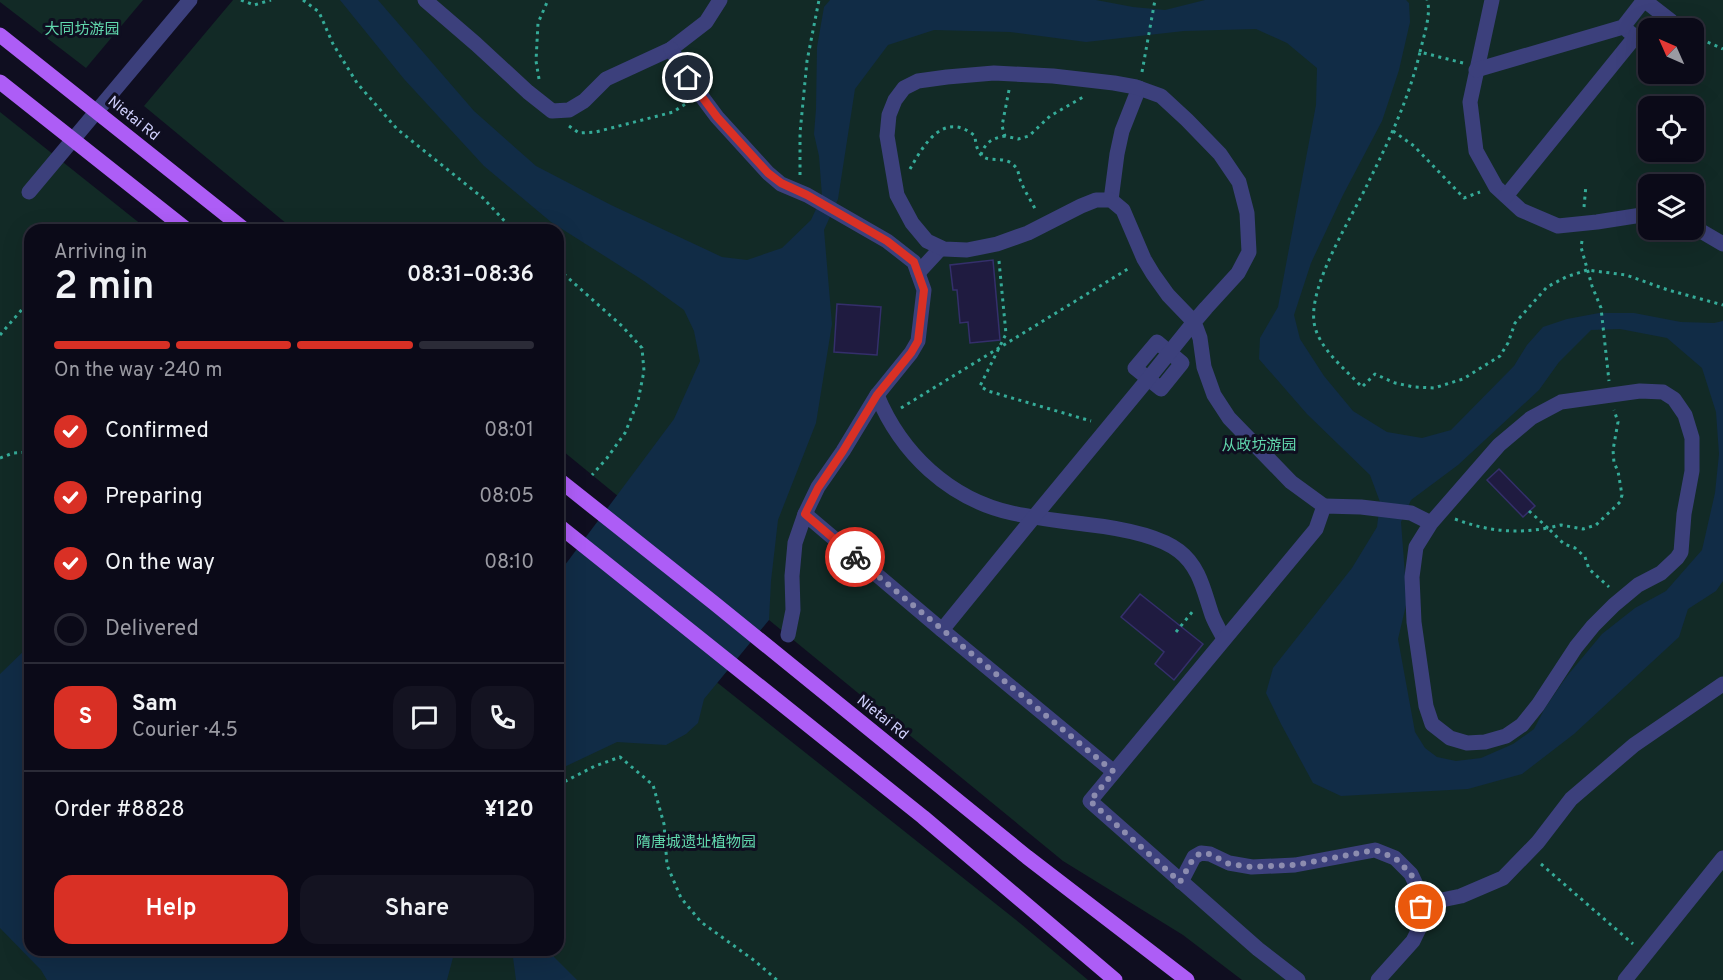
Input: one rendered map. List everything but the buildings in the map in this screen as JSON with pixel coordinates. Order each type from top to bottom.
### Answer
[{"type":"main road","name":"Nietai Rd","points":[[0,34],[238,224]]},
{"type":"main road","points":[[0,82],[179,224]]},
{"type":"main road","name":"Nietai Rd","points":[[564,484],[1007,841],[1187,980]]},
{"type":"main road","points":[[564,530],[923,817],[1115,980]]},
{"type":"street","points":[[29,192],[190,0]]},
{"type":"street","points":[[424,0],[551,108],[569,110],[584,101],[606,79],[671,49],[706,22],[720,0]]},
{"type":"street","points":[[1492,0],[1470,102],[1476,151],[1501,191],[1521,210],[1558,226],[1638,216]]},
{"type":"street","points":[[1501,191],[1629,32],[1644,0],[1663,5]]},
{"type":"street","points":[[1476,68],[1629,32]]},
{"type":"street","points":[[1629,32],[1638,39]]},
{"type":"street","points":[[671,49],[717,117],[768,173],[781,183],[887,241],[914,262],[924,290],[918,341],[877,395],[818,488],[805,514],[795,543],[792,576],[794,610],[788,635]]},
{"type":"street","points":[[942,630],[1169,352],[1194,322],[1238,273],[1249,252],[1247,213],[1239,182],[1220,154],[1161,96],[1139,88],[1053,76],[994,73],[918,81],[904,88],[894,100],[889,115],[887,136],[897,195],[912,223],[927,241],[941,248],[967,250],[997,244],[1028,233],[1096,200],[1111,200],[1123,210],[1153,274],[1168,295],[1194,322],[1200,338],[1204,367],[1214,395],[1229,418],[1291,482],[1324,506],[1361,507],[1435,518]]},
{"type":"street","points":[[1111,200],[1122,131],[1139,88]]},
{"type":"street","points":[[1704,233],[1723,244]]},
{"type":"street","points":[[918,273],[941,248]]},
{"type":"street","points":[[1640,391],[1663,392],[1674,399],[1685,415],[1692,438],[1692,471],[1684,514],[1681,552],[1661,573],[1638,585],[1593,626],[1576,646],[1538,705],[1521,724],[1506,736],[1485,742],[1467,743],[1450,738],[1432,724],[1426,706],[1414,622],[1412,578],[1416,547],[1435,518],[1499,445],[1531,418],[1561,402],[1640,391]]},
{"type":"street","points":[[877,395],[906,447],[933,474],[966,497],[1010,513],[1129,532],[1179,551],[1193,565],[1212,617],[1224,639]]},
{"type":"street","points":[[1298,980],[1180,882],[1090,801],[1316,528],[1324,506]]},
{"type":"street","points":[[805,514],[1114,772]]},
{"type":"street","points":[[1378,980],[1413,941],[1432,903],[1461,896],[1503,878],[1538,842],[1571,799],[1580,791],[1634,745],[1723,684]]},
{"type":"street","points":[[1180,882],[1194,857],[1201,853],[1210,854],[1229,864],[1252,867],[1295,865],[1375,850],[1395,858],[1411,874],[1419,891],[1423,922]]},
{"type":"street","points":[[1625,980],[1723,858]]},
{"type":"path","points":[[241,0],[254,5],[271,0]]},
{"type":"path","points":[[303,0],[319,12],[333,44],[357,83],[397,129],[483,198],[507,224]]},
{"type":"path","points":[[549,0],[538,23],[536,61],[551,108],[565,124],[579,133],[596,132],[673,112],[700,95]]},
{"type":"path","points":[[804,194],[800,133],[807,61],[819,0]]},
{"type":"path","points":[[1427,0],[1429,4],[1415,72],[1393,131],[1333,251],[1316,297],[1314,323],[1324,347],[1362,387],[1376,374],[1414,387],[1434,388],[1463,379],[1500,356],[1515,324],[1547,287],[1587,270],[1626,275],[1668,290],[1723,305]]},
{"type":"path","points":[[1139,88],[1155,1]]},
{"type":"path","points":[[1704,40],[1723,49]]},
{"type":"path","points":[[1420,52],[1476,68]]},
{"type":"path","points":[[1005,136],[1002,126],[1012,74]]},
{"type":"path","points":[[981,155],[984,147],[996,138],[1005,136],[1018,139],[1029,136],[1050,117],[1085,96],[1100,81]]},
{"type":"path","points":[[897,195],[922,148],[941,128],[954,126],[967,129],[975,136],[976,148],[981,155],[1004,160],[1018,170],[1021,183],[1043,225]]},
{"type":"path","points":[[1393,131],[1414,146],[1464,198],[1501,191]]},
{"type":"path","points":[[1435,518],[1496,531],[1529,531],[1561,525],[1583,529],[1596,525],[1620,502],[1622,495],[1613,450],[1618,422],[1610,396],[1601,308],[1581,247],[1587,185]]},
{"type":"path","points":[[997,244],[1006,334],[980,386],[988,391],[1109,426]]},
{"type":"path","points":[[887,416],[1144,259]]},
{"type":"path","points":[[564,274],[622,326],[642,348],[644,371],[638,401],[625,433],[592,475]]},
{"type":"path","points":[[0,335],[24,307]]},
{"type":"path","points":[[0,458],[13,453],[24,452]]},
{"type":"path","points":[[1529,510],[1564,544],[1575,548],[1585,557],[1588,569],[1625,596]]},
{"type":"path","points":[[1176,632],[1206,596]]},
{"type":"path","points":[[564,782],[595,766],[620,757],[644,778],[652,786],[664,824],[667,865],[681,898],[701,922],[777,980]]},
{"type":"path","points":[[1528,853],[1646,954]]},
{"type":"green space","name":"大同坊游园","points":[[0,0],[143,0],[86,68]]},
{"type":"green space","name":"从政坊游园","points":[[233,0],[1723,0],[1723,980],[1242,980],[1183,935],[1063,861],[564,452],[564,224],[287,224],[144,106]]},
{"type":"green space","name":"隋唐城遗址植物园","points":[[0,112],[141,224],[24,224],[24,956],[564,956],[564,561],[1021,924],[1088,980],[0,980]]},
{"type":"water","points":[[340,0],[378,0],[474,111],[536,166],[611,205],[722,257],[747,260],[782,248],[811,220],[822,196],[819,156],[814,134],[817,47],[824,7],[830,0],[1096,0],[1165,10],[1205,0],[1406,0],[1409,3],[1410,22],[1399,70],[1382,121],[1311,263],[1294,315],[1300,339],[1324,376],[1353,411],[1387,432],[1422,438],[1451,430],[1514,366],[1527,345],[1543,327],[1567,319],[1599,313],[1634,313],[1681,322],[1723,321],[1723,581],[1716,591],[1688,609],[1679,637],[1574,734],[1522,774],[1468,789],[1341,796],[1313,783],[1266,693],[1273,668],[1352,568],[1377,527],[1380,502],[1370,475],[1307,414],[1259,359],[1260,338],[1278,307],[1316,105],[1317,68],[1287,43],[1256,29],[1184,31],[1086,42],[1010,32],[934,30],[888,45],[855,89],[838,199],[824,230],[832,324],[816,423],[778,520],[769,620],[704,699],[698,723],[686,734],[666,745],[617,742],[564,767],[564,566],[674,419],[700,361],[694,331],[684,310],[644,281],[564,230],[564,224],[551,222],[484,166],[404,79]],"holes":[[[1620,329],[1667,338],[1702,368],[1716,412],[1719,454],[1715,493],[1702,550],[1666,591],[1635,608],[1602,634],[1567,676],[1534,729],[1513,744],[1481,758],[1456,761],[1437,757],[1425,748],[1415,732],[1398,639],[1407,601],[1401,522],[1411,500],[1458,465],[1539,390],[1559,362],[1591,330]]]},
{"type":"water","points":[[24,651],[24,953],[0,928],[0,674]]},
{"type":"water","points":[[27,956],[453,956],[447,980],[47,980]]},
{"type":"water","points":[[513,956],[554,956],[577,980],[516,980]]},
{"type":"way so far","points":[[855,557],[1114,772],[1090,801],[1180,882],[1194,857],[1201,853],[1210,854],[1229,864],[1252,867],[1295,865],[1375,850],[1395,858],[1411,874],[1419,891],[1421,907]]},
{"type":"route","points":[[688,78],[717,117],[768,173],[781,183],[807,195],[887,241],[914,262],[924,290],[918,341],[877,395],[818,488],[805,514],[855,557]]}]
